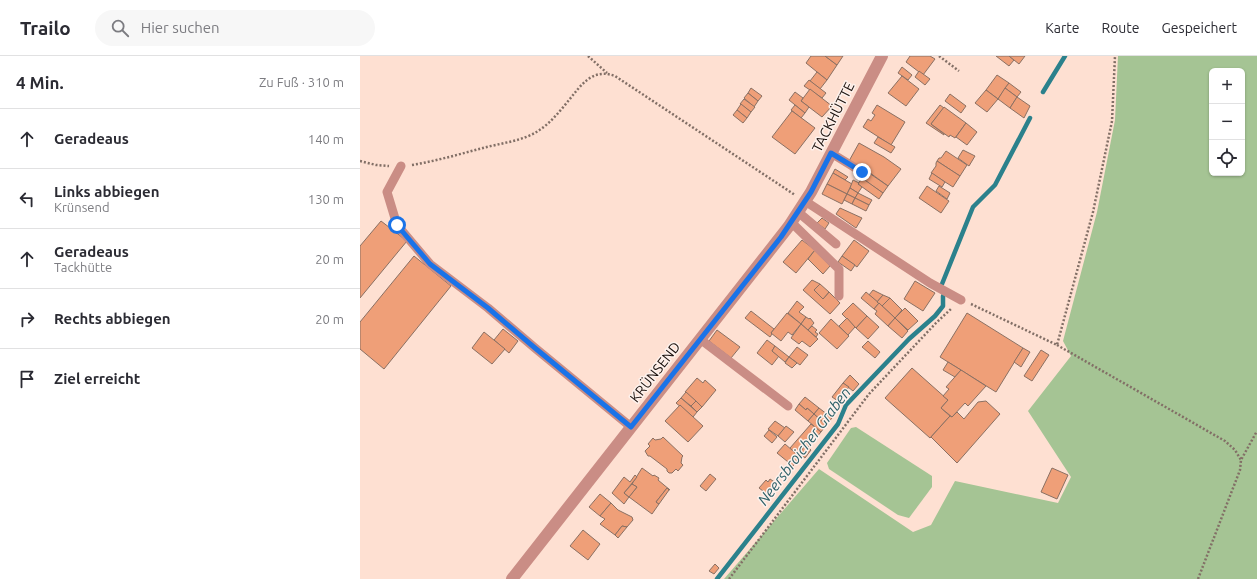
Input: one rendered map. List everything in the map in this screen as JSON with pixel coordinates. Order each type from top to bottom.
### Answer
[{"type":"street","name":"TACKHÜTTE","points":[[808,197],[882,56]]},
{"type":"street","name":"KRÜNSEND","points":[[512,579],[791,222],[808,197]]},
{"type":"lane","points":[[831,153],[862,172]]},
{"type":"lane","points":[[401,166],[387,192],[397,225],[430,264],[488,308],[631,427]]},
{"type":"lane","points":[[808,197],[930,282],[961,300]]},
{"type":"lane","points":[[798,212],[836,244]]},
{"type":"lane","points":[[791,222],[839,269],[839,296]]},
{"type":"lane","points":[[700,339],[788,406]]},
{"type":"path","points":[[588,56],[607,74]]},
{"type":"path","points":[[939,56],[959,71]]},
{"type":"path","points":[[1057,345],[1093,212],[1112,121],[1115,56]]},
{"type":"path","points":[[360,160],[380,166],[401,166],[424,163],[533,134],[554,117],[585,81],[595,75],[607,74],[615,76],[785,189],[808,197]]},
{"type":"path","points":[[729,579],[868,394],[936,323],[961,300],[1057,345],[1225,441],[1236,450],[1241,460]]},
{"type":"path","points":[[1198,579],[1238,474],[1241,460],[1257,431]]},
{"type":"green space","points":[[1118,56],[1257,56],[1257,579],[724,579],[819,469],[913,532],[931,525],[955,481],[1058,503],[1071,477],[1028,411],[1071,356],[1063,341],[1097,212],[1115,120]]},
{"type":"green space","points":[[856,427],[932,476],[932,487],[909,518],[898,515],[829,469],[827,463],[851,428]]},
{"type":"building","points":[[811,56],[825,56],[837,65],[827,80],[806,63]]},
{"type":"building","points":[[825,56],[843,56],[837,65]]},
{"type":"building","points":[[910,56],[930,56],[935,59],[923,75],[906,62]]},
{"type":"building","points":[[996,56],[1009,56],[1014,60],[1009,66]]},
{"type":"building","points":[[1009,56],[1025,56],[1019,64]]},
{"type":"building","points":[[902,67],[912,75],[908,80],[898,73]]},
{"type":"building","points":[[919,71],[930,79],[925,85],[915,77]]},
{"type":"building","points":[[817,72],[827,80],[820,89],[810,81]]},
{"type":"building","points":[[997,75],[1009,83],[998,99],[986,90]]},
{"type":"building","points":[[902,76],[919,89],[906,106],[888,93]]},
{"type":"building","points":[[809,80],[826,93],[822,98],[804,86]]},
{"type":"building","points":[[1009,83],[1021,92],[1017,97],[1005,88]]},
{"type":"building","points":[[751,88],[762,96],[758,101],[748,93]]},
{"type":"building","points":[[1005,88],[1017,97],[1010,108],[998,99]]},
{"type":"building","points":[[810,89],[832,106],[822,117],[801,101]]},
{"type":"building","points":[[986,90],[998,99],[987,112],[975,103]]},
{"type":"building","points":[[795,92],[803,98],[801,101],[809,107],[805,113],[789,100]]},
{"type":"building","points":[[748,93],[758,101],[754,107],[744,98]]},
{"type":"building","points":[[950,94],[966,106],[961,113],[945,101]]},
{"type":"building","points":[[1017,97],[1030,106],[1024,118],[1010,108]]},
{"type":"building","points":[[744,99],[755,107],[751,112],[740,104]]},
{"type":"building","points":[[741,104],[751,112],[747,118],[737,110]]},
{"type":"building","points":[[795,105],[805,113],[801,118],[791,110]]},
{"type":"building","points":[[877,105],[905,122],[891,145],[863,127],[868,119],[871,121],[875,115],[872,113]]},
{"type":"building","points":[[940,105],[944,108],[931,124],[944,135],[926,123]]},
{"type":"building","points":[[944,107],[966,123],[955,138],[950,135],[949,137],[931,124]]},
{"type":"building","points":[[737,110],[747,118],[743,123],[733,115]]},
{"type":"building","points":[[792,111],[815,128],[795,154],[772,137]]},
{"type":"building","points":[[966,123],[977,132],[967,145],[956,137]]},
{"type":"building","points":[[878,137],[895,147],[891,153],[874,143]]},
{"type":"building","points":[[859,143],[884,157],[901,169],[888,186],[866,170],[849,161]]},
{"type":"building","points":[[963,150],[975,156],[969,166],[958,158]]},
{"type":"building","points":[[946,151],[967,165],[960,176],[937,161]]},
{"type":"building","points":[[937,161],[960,176],[953,187],[931,173],[936,166]]},
{"type":"building","points":[[835,169],[848,177],[845,180],[833,173]]},
{"type":"building","points":[[833,173],[852,184],[847,194],[827,184]]},
{"type":"building","points":[[869,173],[888,186],[883,193],[864,180]]},
{"type":"building","points":[[932,173],[945,182],[942,187],[929,179]]},
{"type":"building","points":[[862,178],[883,193],[879,199],[858,184]]},
{"type":"building","points":[[853,180],[859,183],[858,184],[862,187],[858,193],[850,188]]},
{"type":"building","points":[[827,184],[847,194],[842,204],[822,194]]},
{"type":"building","points":[[927,186],[949,201],[941,213],[919,198]]},
{"type":"building","points":[[939,186],[950,193],[947,199],[936,191]]},
{"type":"building","points":[[850,188],[858,193],[855,198],[847,194]]},
{"type":"building","points":[[858,193],[872,200],[869,205],[855,198]]},
{"type":"building","points":[[847,194],[855,198],[852,204],[844,200]]},
{"type":"building","points":[[855,198],[869,205],[866,211],[852,204]]},
{"type":"building","points":[[840,208],[862,218],[856,228],[836,214]]},
{"type":"building","points":[[822,218],[829,223],[825,229],[817,223]]},
{"type":"building","points":[[381,221],[407,241],[360,298],[360,246]]},
{"type":"building","points":[[802,240],[815,250],[796,273],[783,262]]},
{"type":"building","points":[[854,240],[869,251],[857,267],[842,256]]},
{"type":"building","points":[[815,250],[830,266],[823,274],[808,259]]},
{"type":"building","points":[[414,256],[451,286],[384,369],[360,349],[360,322]]},
{"type":"building","points":[[842,256],[855,265],[851,271],[838,262]]},
{"type":"building","points":[[812,280],[820,284],[814,290],[823,299],[829,292],[840,303],[830,314],[803,290]]},
{"type":"building","points":[[915,281],[935,293],[923,311],[904,299]]},
{"type":"building","points":[[820,284],[829,292],[823,299],[814,290]]},
{"type":"building","points":[[873,290],[883,295],[877,302],[869,295]]},
{"type":"building","points":[[866,292],[879,303],[874,309],[861,298]]},
{"type":"building","points":[[883,295],[890,298],[882,306],[877,302]]},
{"type":"building","points":[[890,298],[902,310],[895,318],[882,306]]},
{"type":"building","points":[[797,301],[804,307],[799,312],[806,317],[801,324],[788,313]]},
{"type":"building","points":[[853,303],[867,316],[856,328],[842,314]]},
{"type":"building","points":[[879,303],[895,318],[888,326],[875,314],[877,311],[874,309]]},
{"type":"building","points":[[905,308],[918,321],[908,330],[895,318]]},
{"type":"building","points":[[751,311],[774,329],[770,337],[745,318]]},
{"type":"building","points":[[787,313],[801,324],[792,335],[788,332],[781,341],[771,333]]},
{"type":"building","points":[[967,313],[1023,348],[996,392],[940,357]]},
{"type":"building","points":[[867,316],[879,327],[868,339],[856,328]]},
{"type":"building","points":[[806,317],[809,319],[810,318],[814,323],[808,330],[801,324]]},
{"type":"building","points":[[847,318],[855,327],[848,335],[839,326]]},
{"type":"building","points":[[895,318],[908,331],[902,338],[888,326]]},
{"type":"building","points":[[831,319],[849,336],[837,349],[819,333]]},
{"type":"building","points":[[801,324],[818,339],[810,347],[802,341],[799,344],[791,338]]},
{"type":"building","points":[[812,326],[817,330],[815,332],[818,334],[816,337],[808,330]]},
{"type":"building","points":[[503,329],[518,341],[509,353],[494,340]]},
{"type":"building","points":[[717,330],[740,347],[731,358],[709,341]]},
{"type":"building","points":[[484,332],[505,349],[492,364],[472,348]]},
{"type":"building","points":[[767,340],[775,346],[772,351],[779,356],[772,365],[757,353]]},
{"type":"building","points":[[868,341],[880,352],[875,358],[862,347]]},
{"type":"building","points":[[775,346],[789,357],[785,362],[772,351]]},
{"type":"building","points":[[797,347],[808,355],[800,365],[789,357]]},
{"type":"building","points":[[1023,348],[1030,352],[1021,367],[1014,362]]},
{"type":"building","points":[[1041,350],[1049,355],[1032,381],[1024,376]]},
{"type":"building","points":[[789,357],[797,363],[792,368],[785,363]]},
{"type":"building","points":[[948,362],[961,370],[955,377],[943,370]]},
{"type":"building","points":[[912,368],[948,400],[941,408],[950,416],[930,438],[885,398]]},
{"type":"building","points":[[961,370],[986,386],[968,406],[965,403],[952,417],[941,408],[948,400],[943,396],[949,389],[946,387]]},
{"type":"building","points":[[850,375],[859,384],[853,391],[843,383]]},
{"type":"building","points":[[697,378],[703,383],[705,380],[716,390],[702,407],[685,392]]},
{"type":"building","points":[[843,383],[849,387],[838,401],[832,397]]},
{"type":"building","points":[[686,392],[696,401],[691,406],[681,398]]},
{"type":"building","points":[[805,397],[819,408],[814,414],[799,404]]},
{"type":"building","points":[[681,398],[697,412],[693,417],[676,403]]},
{"type":"building","points":[[696,401],[702,407],[697,412],[691,406]]},
{"type":"building","points":[[986,401],[1000,414],[957,463],[931,437],[950,416],[952,417],[957,412],[964,419],[978,402]]},
{"type":"building","points":[[799,404],[814,414],[808,421],[795,410]]},
{"type":"building","points":[[680,405],[703,426],[688,442],[665,421]]},
{"type":"building","points":[[819,408],[832,418],[826,425],[814,414]]},
{"type":"building","points":[[814,414],[826,425],[821,432],[808,421]]},
{"type":"building","points":[[775,421],[785,428],[778,436],[768,429]]},
{"type":"building","points":[[811,424],[821,432],[808,447],[805,445],[799,454],[801,456],[800,457],[790,448]]},
{"type":"building","points":[[786,426],[794,432],[785,442],[778,436]]},
{"type":"building","points":[[769,430],[777,437],[772,443],[764,436]]},
{"type":"building","points":[[663,437],[683,456],[681,463],[683,465],[678,471],[676,469],[672,473],[669,473],[667,469],[648,456],[645,451],[650,446],[648,444],[653,438],[655,440]]},
{"type":"building","points":[[785,444],[800,457],[793,466],[777,453]]},
{"type":"building","points":[[805,445],[811,450],[805,458],[799,454]]},
{"type":"building","points":[[642,468],[653,476],[654,475],[659,478],[658,480],[670,490],[667,488],[656,502],[659,504],[652,514],[629,497],[637,487],[632,484]]},
{"type":"building","points":[[1052,468],[1068,475],[1057,499],[1041,492]]},
{"type":"building","points":[[710,474],[716,479],[706,491],[700,486]]},
{"type":"building","points":[[635,475],[637,477],[624,493],[629,497],[624,504],[612,493],[624,477],[630,482]]},
{"type":"building","points":[[770,479],[776,483],[767,494],[759,488],[766,480],[768,482]]},
{"type":"building","points":[[632,484],[637,487],[629,497],[624,493]]},
{"type":"building","points":[[667,488],[669,490],[659,504],[656,502]]},
{"type":"building","points":[[600,494],[611,503],[600,516],[589,507]]},
{"type":"building","points":[[611,503],[618,510],[632,517],[633,520],[627,527],[622,526],[615,535],[600,524],[605,519],[600,516]]},
{"type":"building","points":[[622,526],[627,527],[618,538],[615,535]]},
{"type":"building","points":[[583,530],[600,544],[588,560],[570,546]]},
{"type":"building","points":[[715,564],[719,568],[714,574],[709,571]]},
{"type":"waterway","name":"Neersbroicher Graben","points":[[1043,92],[1065,56]]},
{"type":"waterway","name":"Neersbroicher Graben","points":[[942,284],[973,207],[995,185],[1030,118]]},
{"type":"waterway","name":"Neersbroicher Graben","points":[[717,579],[838,424],[846,405],[909,339],[935,316],[943,306],[943,296]]},
{"type":"route","points":[[397,225],[430,264],[488,308],[631,427],[781,237],[811,192],[831,153],[862,172]]}]
